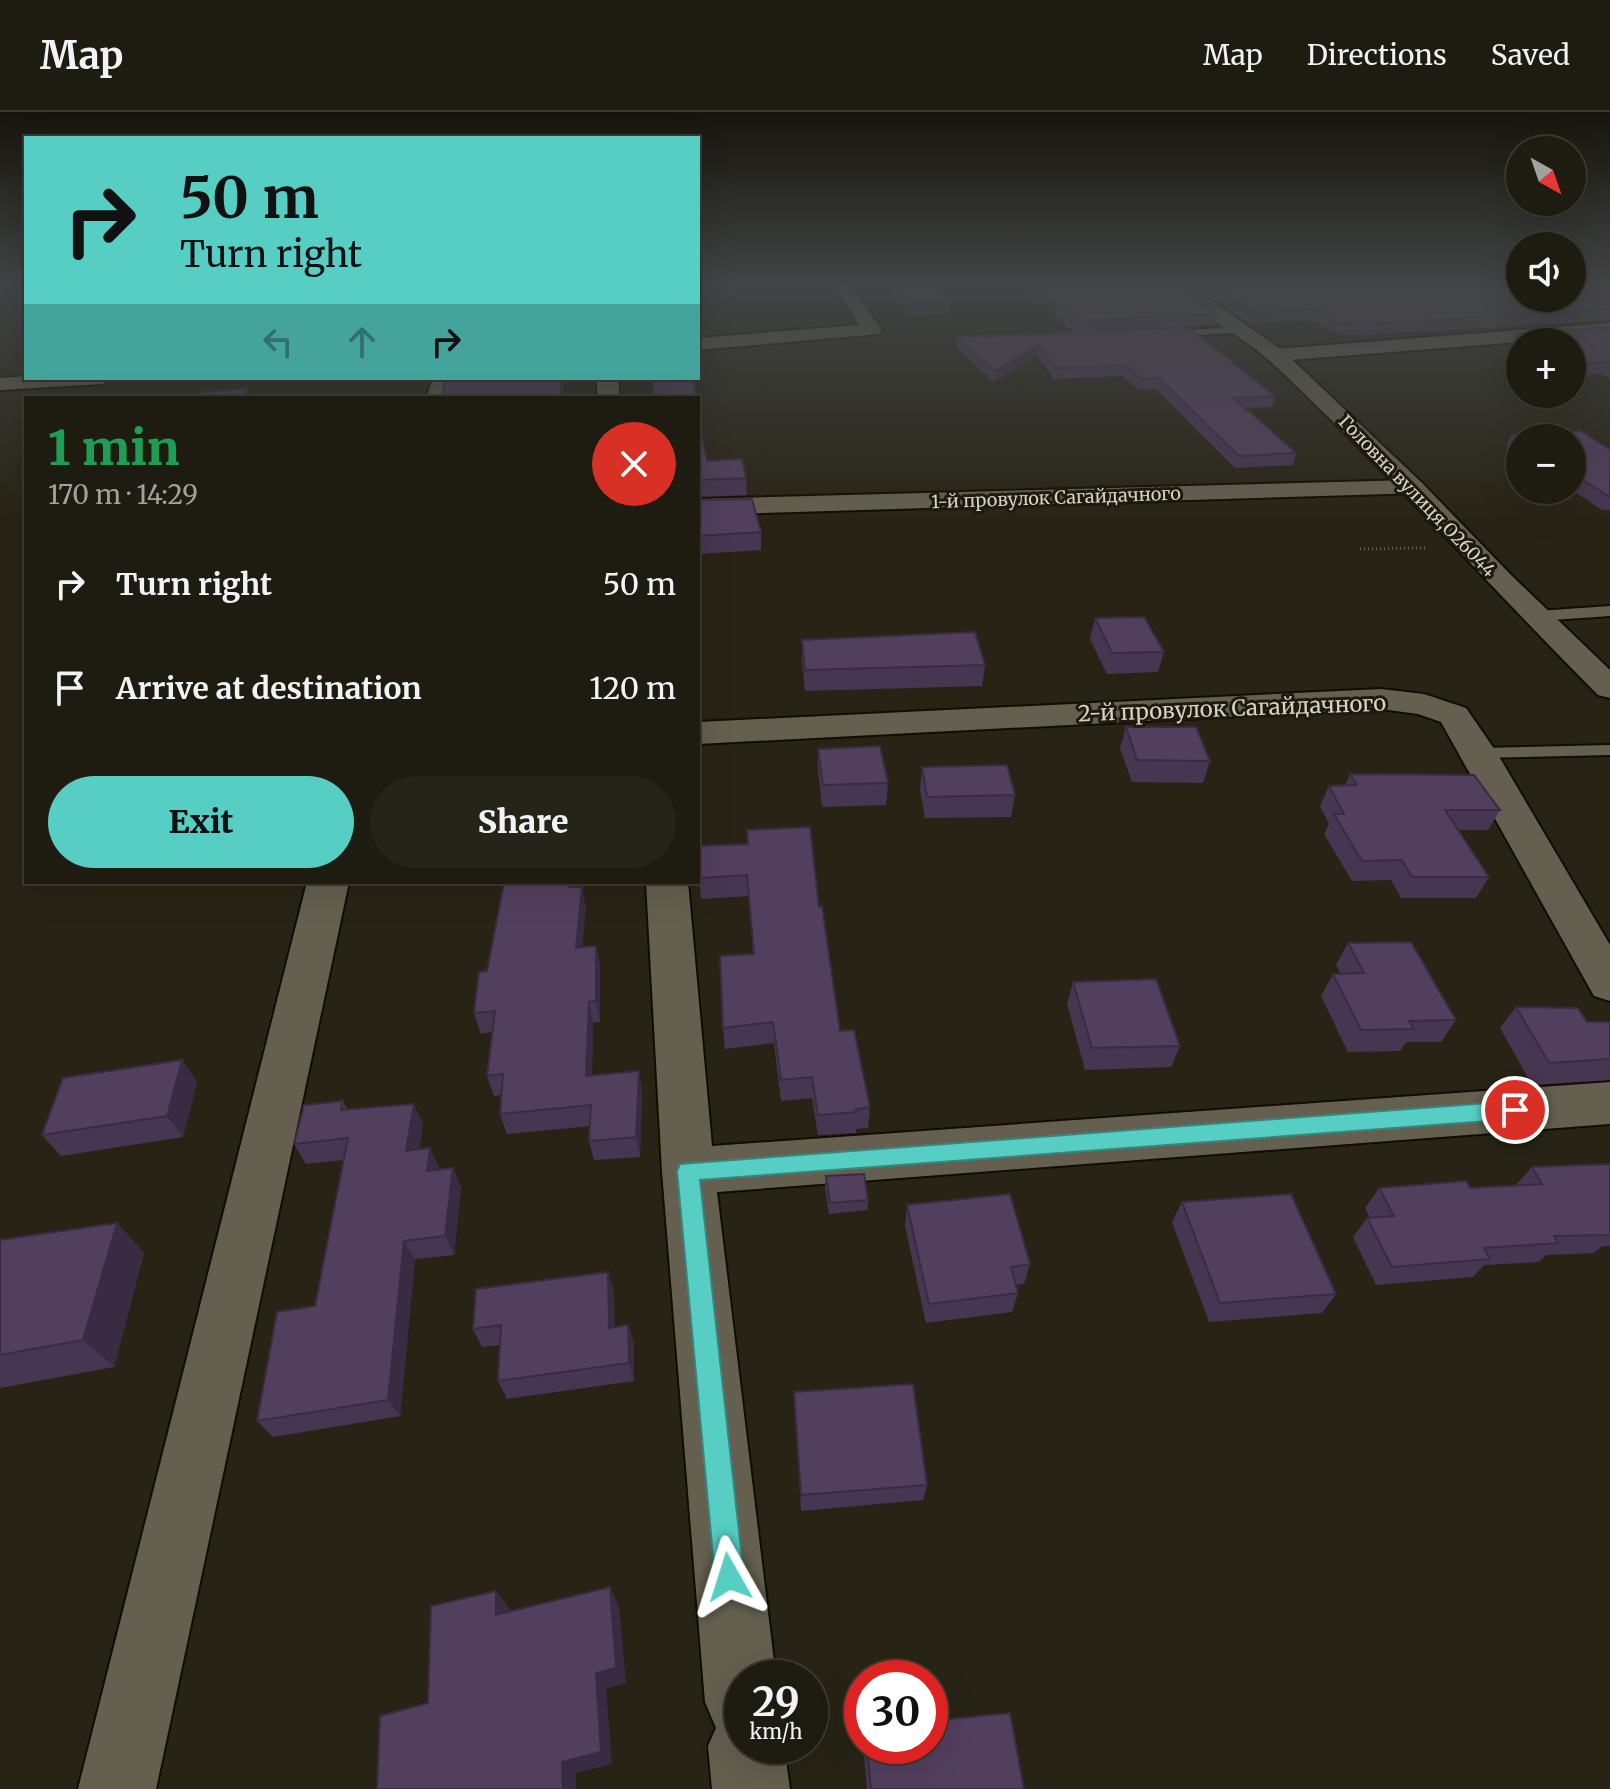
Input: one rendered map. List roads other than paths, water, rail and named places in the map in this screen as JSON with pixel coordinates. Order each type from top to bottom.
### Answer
[{"type":"street","name":"Головна вулиця,О26044","points":[[1285,363],[1413,488],[1610,688]]},
{"type":"street","points":[[0,384],[68,380]]},
{"type":"street","name":"1-й провулок Сагайдачного","points":[[700,507],[1413,488]]},
{"type":"street","name":"2-й провулок Сагайдачного","points":[[700,733],[1381,699],[1424,704],[1454,715],[1479,753],[1610,984]]},
{"type":"street","points":[[117,1789],[328,884]]},
{"type":"street","points":[[667,884],[688,1171],[738,1660]]},
{"type":"street","points":[[688,1171],[1610,1103]]},
{"type":"street","points":[[748,1764],[751,1789]]},
{"type":"lane","points":[[1538,616],[1610,611]]},
{"type":"lane","points":[[1479,753],[1610,750]]}]
